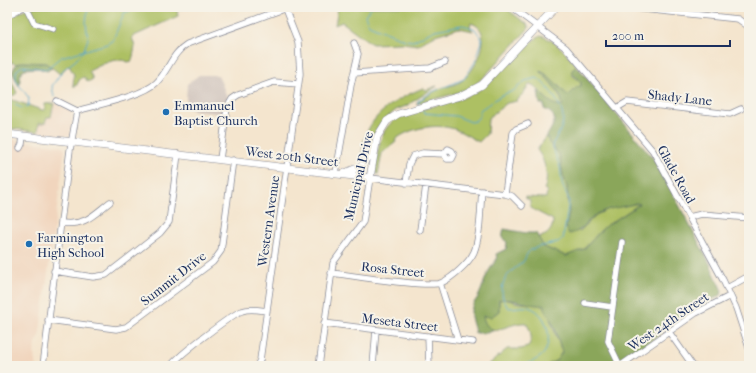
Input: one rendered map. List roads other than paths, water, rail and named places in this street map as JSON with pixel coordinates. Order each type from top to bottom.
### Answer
[{"type":"main road","points":[[7,15],[22,7]]},
{"type":"main road","name":"Municipal Drive","points":[[370,178],[377,137],[387,121],[398,114],[460,96],[482,85],[556,7]]},
{"type":"main road","name":"West 20th Street","points":[[7,134],[232,160],[370,178]]},
{"type":"main road","points":[[338,173],[356,170],[362,166],[377,137]]},
{"type":"street","points":[[26,7],[34,23],[53,28]]},
{"type":"street","name":"Glade Road","points":[[511,7],[566,48],[658,159],[727,288],[749,348]]},
{"type":"street","points":[[623,7],[738,19],[749,27]]},
{"type":"street","points":[[57,101],[77,111],[146,90],[160,79],[178,52],[187,44],[287,8]]},
{"type":"street","name":"Western Avenue","points":[[256,366],[260,360],[300,68],[299,49],[287,8]]},
{"type":"street","points":[[338,173],[358,54],[354,43]]},
{"type":"street","points":[[354,73],[430,68],[445,62]]},
{"type":"street","points":[[220,159],[227,108],[232,99],[274,82],[298,84]]},
{"type":"street","name":"Shady Lane","points":[[617,108],[627,102],[730,114],[741,109]]},
{"type":"street","points":[[43,366],[54,271],[77,111]]},
{"type":"street","points":[[522,206],[507,194],[513,133],[516,129],[528,124]]},
{"type":"street","points":[[20,148],[24,136]]},
{"type":"street","points":[[406,183],[409,164],[414,156],[423,153],[444,154]]},
{"type":"street","points":[[54,271],[93,277],[106,275],[160,233],[169,222],[178,154]]},
{"type":"street","name":"Summit Drive","points":[[48,320],[116,329],[126,328],[213,262],[221,251],[232,160]]},
{"type":"street","name":"West 20th Street","points":[[370,178],[507,194]]},
{"type":"street","name":"Municipal Drive","points":[[319,366],[331,273],[338,255],[363,222],[370,178]]},
{"type":"street","points":[[420,230],[426,185]]},
{"type":"street","name":"Rosa Street","points":[[331,273],[421,284],[440,283],[466,263],[473,254],[476,242],[482,191]]},
{"type":"street","points":[[61,223],[76,224],[84,222],[110,202]]},
{"type":"street","points":[[689,218],[702,214],[749,218]]},
{"type":"street","points":[[620,366],[608,341],[622,242]]},
{"type":"street","points":[[727,288],[749,276]]},
{"type":"street","points":[[440,283],[458,340]]},
{"type":"street","name":"West 24th Street","points":[[620,366],[696,313],[730,296]]},
{"type":"street","points":[[585,303],[612,307]]},
{"type":"street","points":[[171,366],[180,356],[236,314],[249,310],[267,311]]},
{"type":"street","name":"Meseta Street","points":[[324,323],[473,342]]},
{"type":"street","points":[[373,366],[376,330]]},
{"type":"street","points":[[669,332],[693,366]]},
{"type":"street","points":[[428,336],[429,366]]},
{"type":"waterway","points":[[54,97],[52,86],[63,70],[76,60],[84,50],[88,39],[86,22],[88,7]]},
{"type":"waterway","points":[[7,101],[22,108],[28,106],[29,98],[16,81],[16,71],[22,66],[46,69],[61,57],[107,44],[113,40],[124,13],[139,7]]},
{"type":"waterway","points":[[372,7],[365,15],[369,25],[405,40],[413,41],[435,30],[462,25],[474,28],[481,37],[482,42],[475,62],[464,79],[432,92],[418,101],[419,104]]},
{"type":"waterway","points":[[423,110],[424,113],[456,116],[471,122],[475,121],[479,117],[480,110],[502,95],[513,91],[525,81],[537,78],[550,90],[560,108],[563,123],[561,130],[552,145],[560,167],[562,184],[569,200],[563,239],[556,243],[529,251],[523,262],[507,276],[502,290],[502,295],[509,308],[527,307],[534,309],[539,313],[548,333],[547,347],[544,353],[537,359],[523,366]]},
{"type":"place","name":"Emmanuel Baptist Church","points":[[166,112]]},
{"type":"place","name":"Farmington High School","points":[[29,244]]}]
